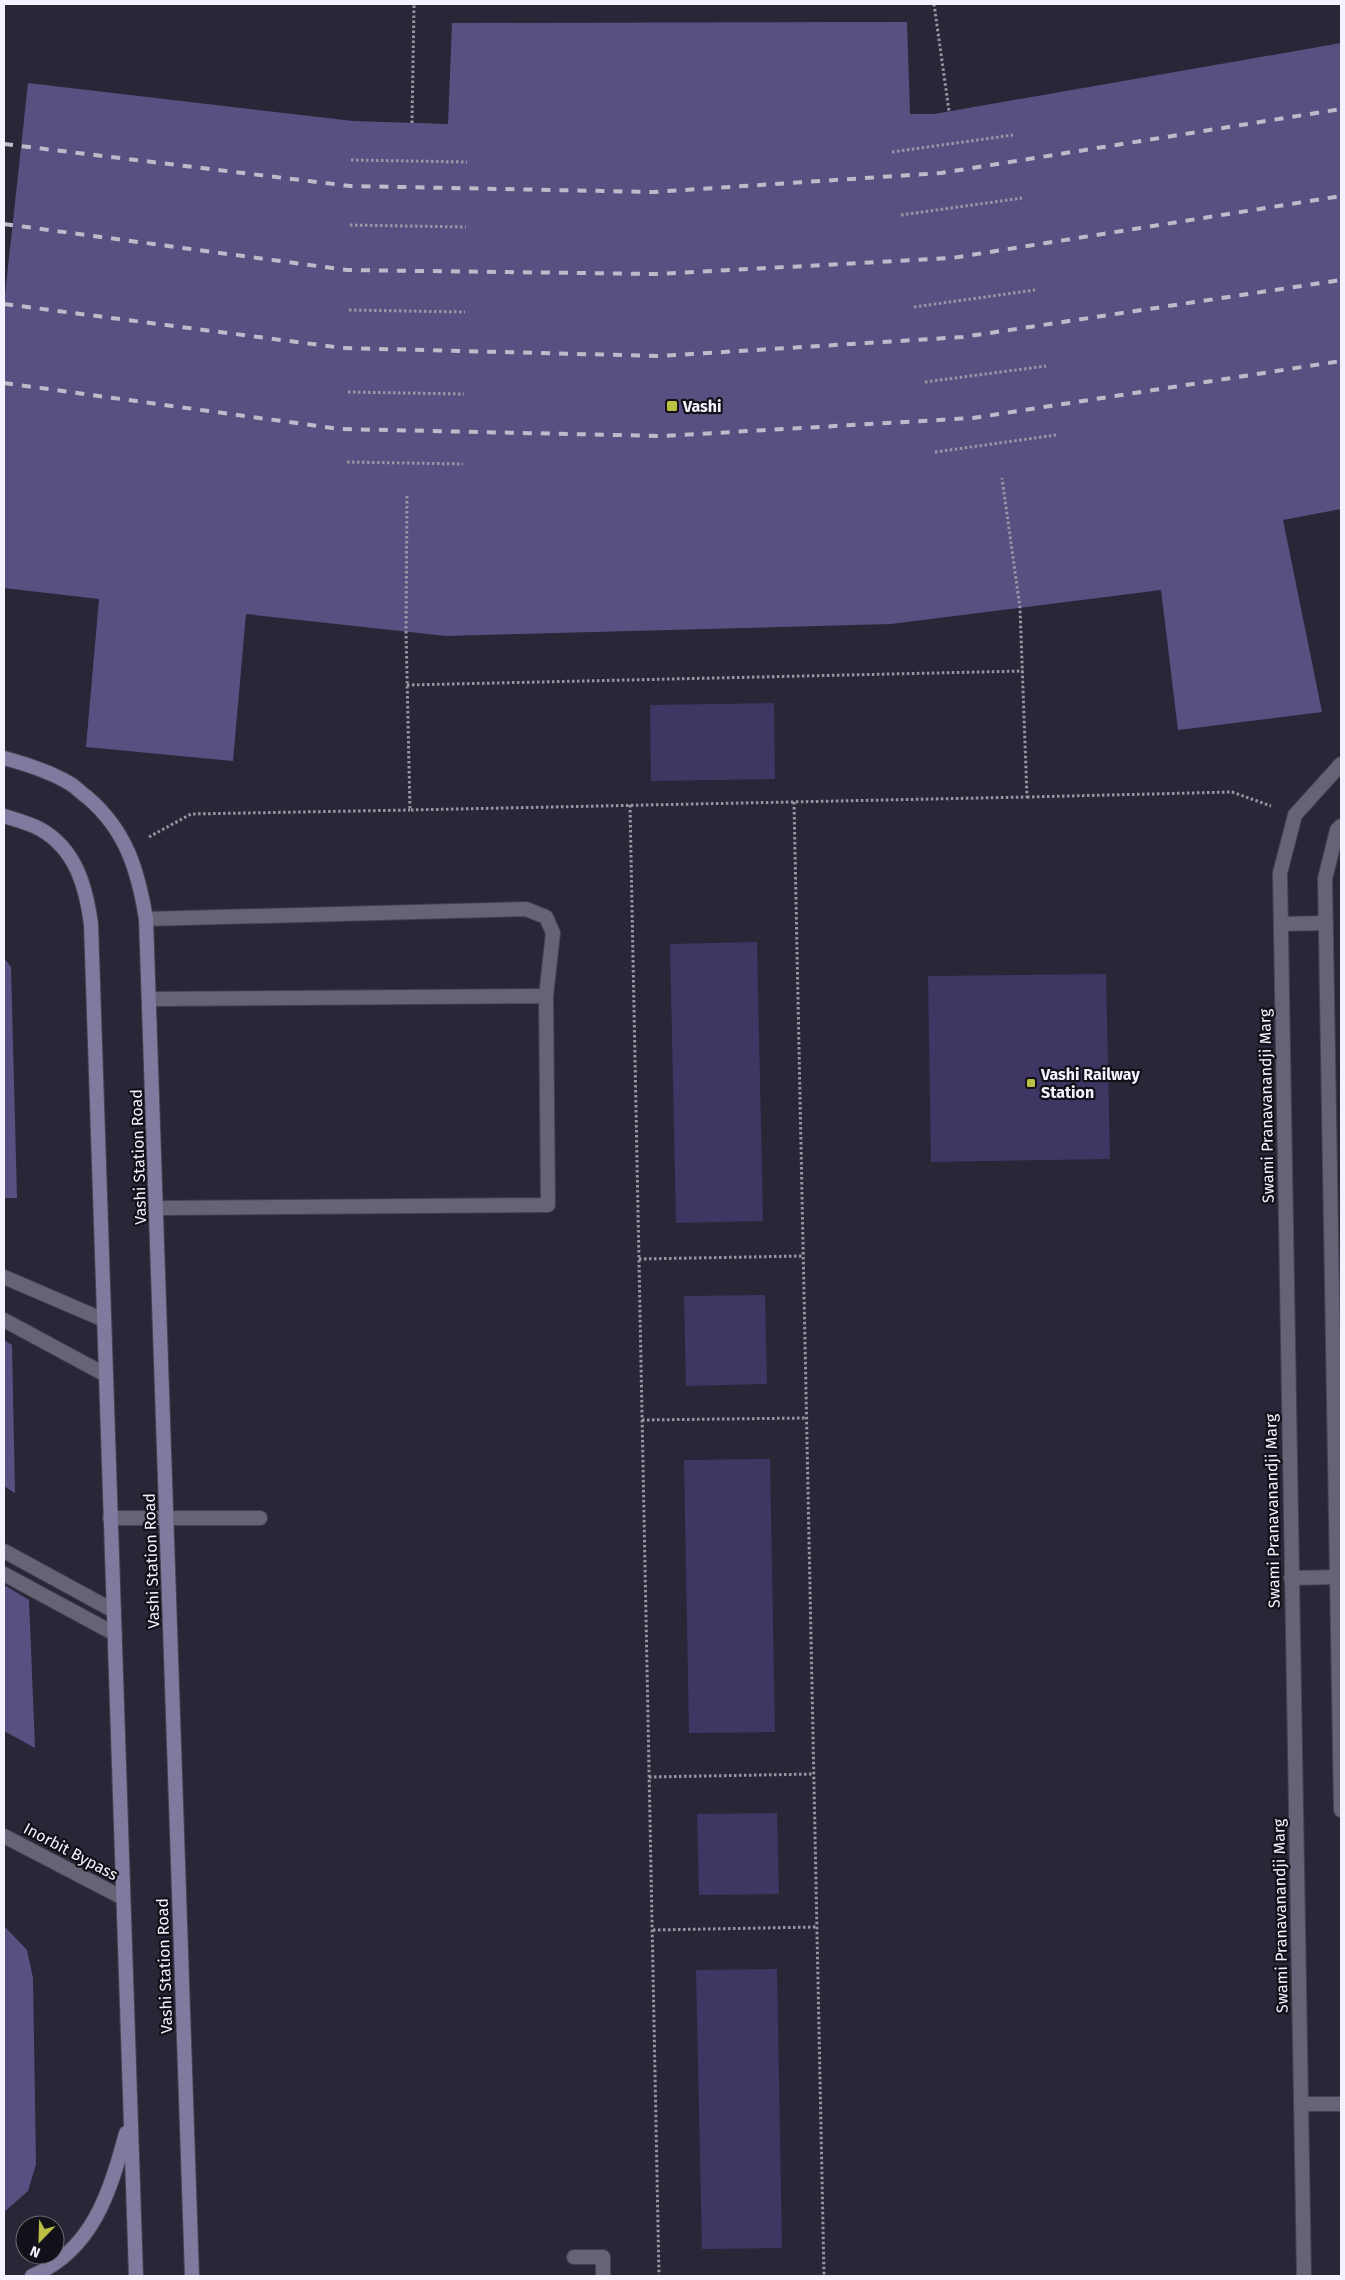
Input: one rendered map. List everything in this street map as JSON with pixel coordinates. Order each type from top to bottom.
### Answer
[{"type":"main road","name":"Vashi Station Road","points":[[4,758],[32,766],[70,783],[102,810],[128,848],[140,885],[146,919],[192,2276]]},
{"type":"main road","points":[[4,816],[41,830],[62,847],[80,873],[87,896],[91,924],[136,2276]]},
{"type":"main road","points":[[32,2276],[47,2270],[75,2247],[97,2217],[114,2179],[130,2116]]},
{"type":"street","name":"Swami Pranavanandji Marg","points":[[1304,2276],[1280,873],[1295,815],[1341,764]]},
{"type":"street","points":[[1341,826],[1337,830],[1325,879],[1341,1810]]},
{"type":"street","points":[[146,919],[526,909],[546,917],[553,932],[546,996],[548,1205],[157,1208]]},
{"type":"street","points":[[1281,924],[1326,923]]},
{"type":"street","points":[[150,998],[546,996]]},
{"type":"street","points":[[4,1278],[104,1320]]},
{"type":"street","points":[[4,1320],[106,1375]]},
{"type":"street","points":[[110,1518],[260,1518]]},
{"type":"street","points":[[4,1551],[114,1611]]},
{"type":"street","points":[[4,1574],[115,1634]]},
{"type":"street","points":[[1291,1578],[1337,1578]]},
{"type":"street","name":"Inorbit Bypass","points":[[4,1836],[123,1898]]},
{"type":"street","points":[[1301,2104],[1341,2104]]},
{"type":"street","points":[[574,2258],[603,2257],[603,2276]]},
{"type":"path","points":[[412,122],[414,4]]},
{"type":"path","points":[[934,4],[949,111]]},
{"type":"path","points":[[892,152],[1013,136]]},
{"type":"path","points":[[351,160],[467,162]]},
{"type":"path","points":[[901,215],[1022,198]]},
{"type":"path","points":[[350,225],[466,227]]},
{"type":"path","points":[[914,307],[1035,290]]},
{"type":"path","points":[[349,310],[465,312]]},
{"type":"path","points":[[925,382],[1046,366]]},
{"type":"path","points":[[348,392],[464,394]]},
{"type":"path","points":[[935,452],[1056,435]]},
{"type":"path","points":[[347,462],[463,464]]},
{"type":"path","points":[[1002,478],[1020,608],[1027,797]]},
{"type":"path","points":[[407,496],[407,685],[410,810]]},
{"type":"path","points":[[407,685],[1023,672]]},
{"type":"path","points":[[128,848],[191,814],[1232,792],[1295,815]]},
{"type":"path","points":[[794,802],[824,2276]]},
{"type":"path","points":[[630,805],[660,2276]]},
{"type":"path","points":[[639,1259],[804,1256]]},
{"type":"path","points":[[642,1420],[807,1418]]},
{"type":"path","points":[[650,1777],[814,1774]]},
{"type":"path","points":[[653,1930],[817,1927]]},
{"type":"shaded area","points":[[774,703],[775,779],[651,781],[650,705]]},
{"type":"shaded area","points":[[757,942],[763,1221],[676,1223],[670,944]]},
{"type":"shaded area","points":[[1106,974],[1110,1159],[931,1162],[928,976]]},
{"type":"shaded area","points":[[765,1295],[767,1384],[686,1386],[684,1296]]},
{"type":"shaded area","points":[[770,1459],[775,1732],[689,1733],[684,1460]]},
{"type":"shaded area","points":[[777,1813],[779,1894],[699,1895],[697,1814]]},
{"type":"shaded area","points":[[777,1969],[782,2248],[702,2249],[696,1970]]},
{"type":"building","name":"Vashi","points":[[907,22],[910,114],[934,114],[1341,43],[1341,509],[1283,520],[1322,712],[1178,730],[1161,590],[891,624],[446,636],[246,614],[233,761],[86,747],[99,599],[4,588],[4,304],[28,83],[353,121],[448,124],[452,23]]},
{"type":"building","points":[[4,958],[11,967],[17,1198],[4,1198]]},
{"type":"building","points":[[4,1340],[12,1345],[15,1493],[4,1486]]},
{"type":"building","points":[[4,1585],[29,1600],[35,1748],[4,1731]]},
{"type":"building","points":[[4,1926],[27,1950],[33,1978],[36,2164],[28,2191],[4,2212]]},
{"type":"railway","points":[[4,144],[350,186],[654,192],[941,173],[1341,109]]},
{"type":"railway","points":[[4,224],[347,270],[657,274],[952,258],[1341,196]]},
{"type":"railway","points":[[4,304],[343,348],[660,356],[963,337],[1341,280]]},
{"type":"railway","points":[[4,383],[340,429],[663,436],[973,418],[1341,361]]},
{"type":"place","name":"Vashi","points":[[672,406]]},
{"type":"place","name":"Vashi Railway Station","points":[[1031,1083]]}]
